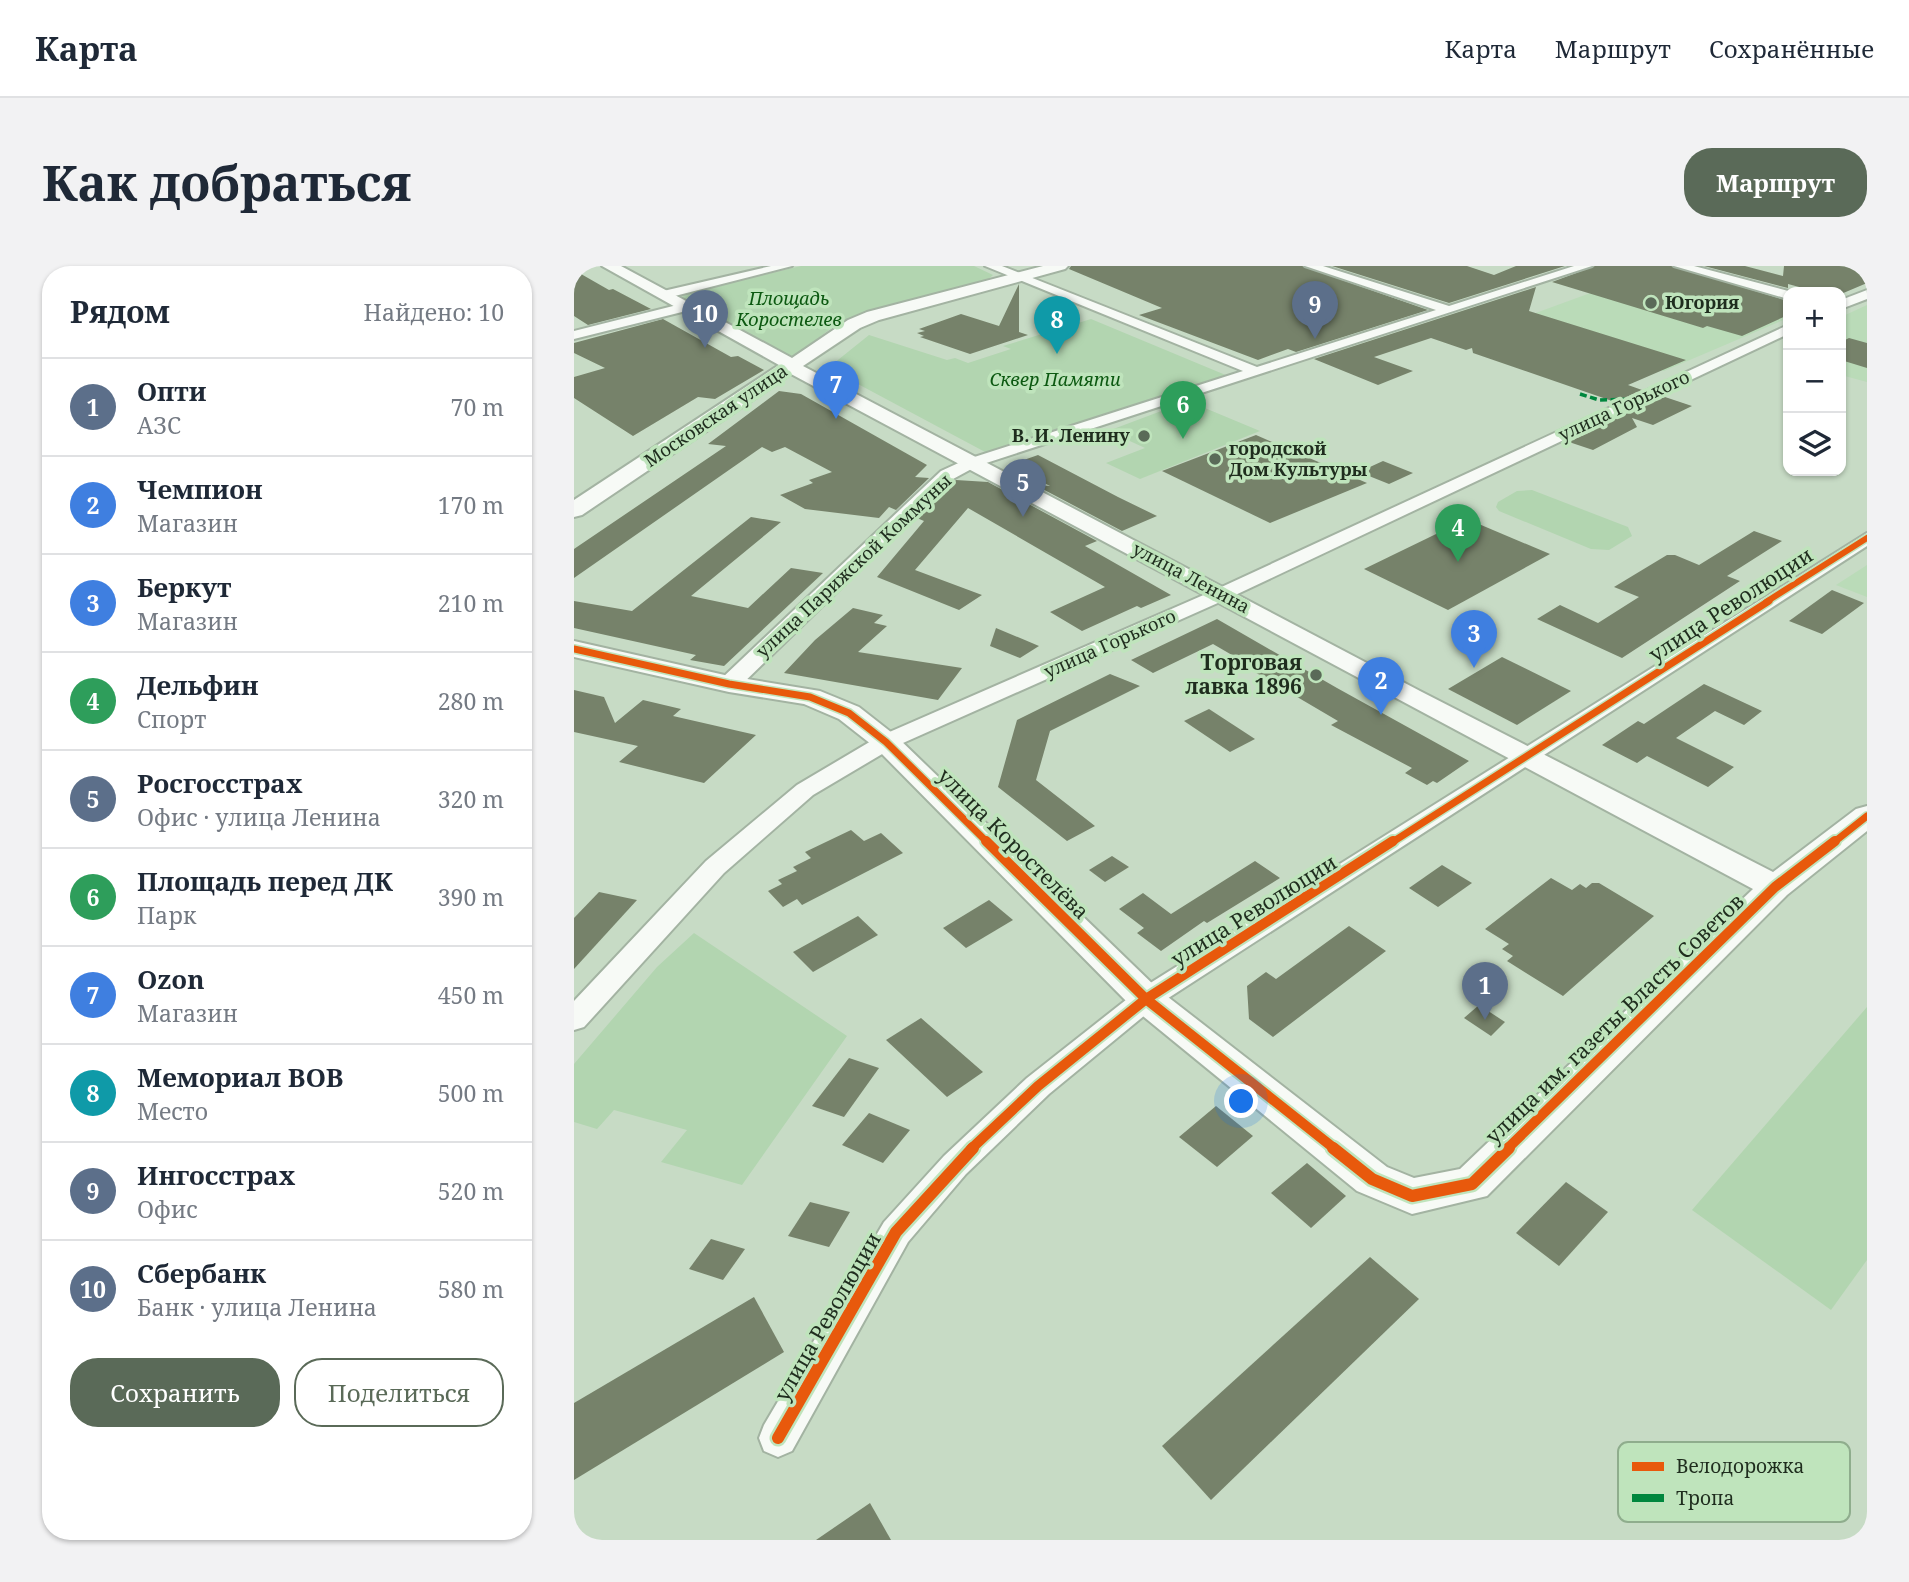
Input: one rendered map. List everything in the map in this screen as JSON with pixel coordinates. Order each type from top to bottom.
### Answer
[{"type":"street","name":"улица Ленина","points":[[610,266],[793,364],[805,375],[1222,594],[1525,759],[1775,887]]},
{"type":"street","points":[[663,295],[786,266]]},
{"type":"street","points":[[991,266],[1255,372]]},
{"type":"street","name":"Московская улица","points":[[574,510],[854,324],[873,316],[1060,266]]},
{"type":"street","points":[[1311,266],[1449,310]]},
{"type":"street","name":"улица Парижской Коммуны","points":[[729,684],[947,475],[971,463],[1586,266]]},
{"type":"street","points":[[1680,266],[1783,294]]},
{"type":"street","points":[[1846,303],[1867,294]]},
{"type":"street","points":[[574,335],[685,307]]},
{"type":"street","name":"улица Горького","points":[[574,1019],[715,867],[805,790],[886,742],[1222,594],[1783,331]]},
{"type":"street","name":"улица Революции","points":[[778,1438],[897,1232],[955,1165],[1038,1086],[1146,999],[1867,538]]},
{"type":"street","name":"улица Коростелёва","points":[[574,649],[729,684],[810,697],[849,713],[886,742],[1146,999],[1372,1179]]},
{"type":"street","name":"улица им. газеты Власть Советов","points":[[1372,1179],[1412,1196],[1472,1184],[1775,887],[1867,816]]},
{"type":"shaded area","points":[[1704,275],[1783,296],[1783,320],[1664,371],[1511,322],[1626,280],[1662,290]]},
{"type":"shaded area","points":[[1867,305],[1867,382],[1846,376],[1846,315]]},
{"type":"shaded area","points":[[1867,565],[1867,597],[1836,585]]},
{"type":"green space","name":"Площадь Коростелев","points":[[801,266],[974,266],[993,275],[985,282],[838,323],[795,356],[783,356],[680,299],[686,293]]},
{"type":"green space","name":"Сквер Памяти","points":[[1091,319],[1228,376],[987,453],[828,368],[869,335],[947,360],[955,358],[968,363],[1011,349],[1003,346]]},
{"type":"green space","points":[[1188,401],[1260,431],[1140,479],[1106,463],[1145,448],[1108,431]]},
{"type":"green space","points":[[1532,490],[1628,527],[1632,536],[1609,550],[1591,549],[1499,511],[1496,507],[1498,502],[1517,491]]},
{"type":"green space","points":[[694,933],[847,1036],[742,1185],[661,1162],[687,1130],[614,1110],[597,1129],[574,1122],[574,1064],[657,967]]},
{"type":"green space","points":[[1867,1007],[1867,1260],[1831,1310],[1692,1210]]},
{"type":"building","points":[[1071,266],[1302,266],[1428,310],[1296,352],[1288,349],[1258,360],[1139,315],[1162,308],[1069,269]]},
{"type":"building","points":[[1332,266],[1467,266],[1494,275],[1516,266],[1565,266],[1449,303]]},
{"type":"building","points":[[1595,266],[1671,266],[1783,300],[1783,317],[1742,336],[1707,326],[1703,328],[1552,282]]},
{"type":"building","points":[[1704,266],[1745,266],[1783,276],[1784,266],[1867,266],[1867,283],[1846,292],[1846,287],[1799,287],[1788,284],[1788,287]]},
{"type":"building","points":[[574,270],[651,309],[588,325],[574,316]]},
{"type":"building","points":[[1019,284],[1019,332],[1028,335],[970,354],[920,337],[924,336],[917,333],[925,331],[919,329],[961,314],[999,326]]},
{"type":"building","points":[[1536,287],[1529,311],[1686,360],[1628,385],[1642,390],[1615,402],[1473,353],[1472,348],[1466,350],[1431,338],[1374,357],[1413,371],[1378,385],[1314,359]]},
{"type":"building","points":[[663,319],[731,357],[738,356],[764,370],[715,399],[698,397],[633,436],[574,398],[574,377],[605,368],[574,353],[574,343]]},
{"type":"building","points":[[1846,340],[1867,343],[1867,368],[1846,362]]},
{"type":"building","points":[[779,391],[801,394],[927,465],[915,477],[929,478],[896,510],[889,507],[879,518],[805,509],[780,495],[813,483],[809,480],[832,472],[785,447],[772,452],[762,447],[574,578],[574,549],[726,446],[708,444]]},
{"type":"building","points":[[1662,396],[1692,406],[1653,425],[1632,418],[1637,427],[1593,450],[1569,442]]},
{"type":"building","name":"городской Дом Культуры","points":[[1256,435],[1367,483],[1270,523],[1162,471]]},
{"type":"building","points":[[1038,455],[1157,516],[1122,531],[1035,485],[1050,486],[1010,465]]},
{"type":"building","points":[[1383,461],[1413,473],[1389,484],[1359,472]]},
{"type":"building","points":[[956,480],[988,482],[1097,541],[1085,546],[1171,595],[1141,608],[1137,606],[1082,631],[1050,612],[1105,587],[968,508],[915,570],[982,595],[959,610],[877,577],[924,521],[917,518]]},
{"type":"building","points":[[751,517],[781,522],[691,596],[748,608],[791,568],[823,573],[724,666],[690,660],[696,655],[574,628],[574,601],[632,611]]},
{"type":"building","points":[[1467,519],[1550,554],[1448,610],[1364,569]]},
{"type":"building","points":[[1754,531],[1782,541],[1727,576],[1740,581],[1622,658],[1537,619],[1560,605],[1598,623],[1639,597],[1614,587],[1667,555],[1675,555],[1699,565]]},
{"type":"building","points":[[1832,590],[1864,603],[1822,634],[1789,621]]},
{"type":"building","points":[[853,608],[883,615],[874,623],[887,626],[858,652],[962,668],[938,700],[784,673],[815,640]]},
{"type":"building","points":[[1217,619],[1469,761],[1437,783],[1433,781],[1427,785],[1405,773],[1412,768],[1331,725],[1338,721],[1213,644],[1153,673],[1131,660]]},
{"type":"building","points":[[996,628],[1039,646],[1020,658],[990,646]]},
{"type":"building","points":[[1502,657],[1571,691],[1517,725],[1448,689]]},
{"type":"building","points":[[1110,674],[1140,686],[1050,731],[1036,780],[1095,826],[1067,841],[998,787],[1017,720]]},
{"type":"building","points":[[1704,684],[1762,711],[1744,725],[1715,711],[1676,738],[1734,767],[1708,787],[1647,756],[1637,763],[1602,745],[1638,721],[1644,724]]},
{"type":"building","points":[[574,690],[604,697],[615,723],[643,700],[681,709],[673,716],[756,735],[704,783],[619,762],[638,746],[574,732]]},
{"type":"building","points":[[1209,709],[1255,739],[1230,752],[1184,721]]},
{"type":"building","points":[[851,830],[864,841],[881,833],[903,853],[802,905],[797,899],[783,907],[768,891],[782,884],[778,880],[797,871],[793,867],[811,858],[805,852]]},
{"type":"building","points":[[1112,856],[1129,867],[1105,882],[1089,870]]},
{"type":"building","points":[[1255,861],[1280,878],[1207,923],[1204,921],[1161,951],[1137,933],[1144,928],[1119,909],[1143,893],[1171,914]]},
{"type":"building","points":[[1442,865],[1472,883],[1438,907],[1409,888]]},
{"type":"building","points":[[1551,878],[1572,890],[1580,884],[1586,888],[1592,883],[1599,883],[1654,916],[1563,996],[1507,961],[1513,956],[1502,949],[1509,944],[1485,929]]},
{"type":"building","points":[[599,892],[637,900],[574,969],[574,918]]},
{"type":"building","points":[[989,900],[1013,920],[966,948],[943,928]]},
{"type":"building","points":[[858,916],[878,935],[813,972],[793,952]]},
{"type":"building","points":[[1349,926],[1386,951],[1273,1037],[1249,1019],[1247,986],[1266,972],[1276,979]]},
{"type":"building","points":[[1479,1005],[1505,1022],[1491,1036],[1464,1018]]},
{"type":"building","points":[[921,1018],[983,1072],[947,1097],[886,1040]]},
{"type":"building","points":[[849,1058],[879,1068],[844,1117],[812,1106]]},
{"type":"building","points":[[1216,1106],[1253,1136],[1217,1167],[1179,1137]]},
{"type":"building","points":[[869,1113],[910,1130],[883,1163],[842,1145]]},
{"type":"building","points":[[1307,1163],[1346,1196],[1311,1228],[1271,1193]]},
{"type":"building","points":[[1566,1182],[1608,1212],[1559,1266],[1516,1233]]},
{"type":"building","points":[[810,1202],[850,1212],[829,1247],[788,1236]]},
{"type":"building","points":[[711,1239],[745,1249],[723,1280],[689,1269]]},
{"type":"building","points":[[1370,1257],[1419,1299],[1211,1500],[1162,1446]]},
{"type":"building","points":[[754,1297],[784,1352],[574,1480],[574,1403]]},
{"type":"building","points":[[870,1503],[891,1540],[816,1540]]},
{"type":"marked path","points":[[1580,394],[1599,400],[1639,399]]},
{"type":"cycle path","points":[[778,1438],[896,1232],[955,1165],[1038,1086],[1146,999],[1867,538]]},
{"type":"cycle path","points":[[574,649],[729,684],[810,697],[849,713],[886,742],[1146,999],[1372,1179],[1412,1196],[1472,1184],[1775,887],[1867,816]]},
{"type":"place","name":"Югория","points":[[1651,303]]},
{"type":"place","name":"Ингосстрах","points":[[1315,339]]},
{"type":"place","name":"Сбербанк","points":[[705,348]]},
{"type":"place","name":"Мемориал ВОВ","points":[[1057,354]]},
{"type":"place","name":"Ozon","points":[[836,419]]},
{"type":"place","name":"В. И. Ленину","points":[[1144,436]]},
{"type":"place","name":"Площадь перед ДК","points":[[1183,439]]},
{"type":"place","name":"городской Дом Культуры","points":[[1215,459]]},
{"type":"place","name":"Росгосстрах","points":[[1023,517]]},
{"type":"place","name":"Дельфин","points":[[1458,562]]},
{"type":"place","name":"Беркут","points":[[1474,668]]},
{"type":"place","name":"Торговая лавка 1896","points":[[1316,675]]},
{"type":"place","name":"Чемпион","points":[[1381,715]]},
{"type":"place","name":"Опти","points":[[1485,1020]]}]
